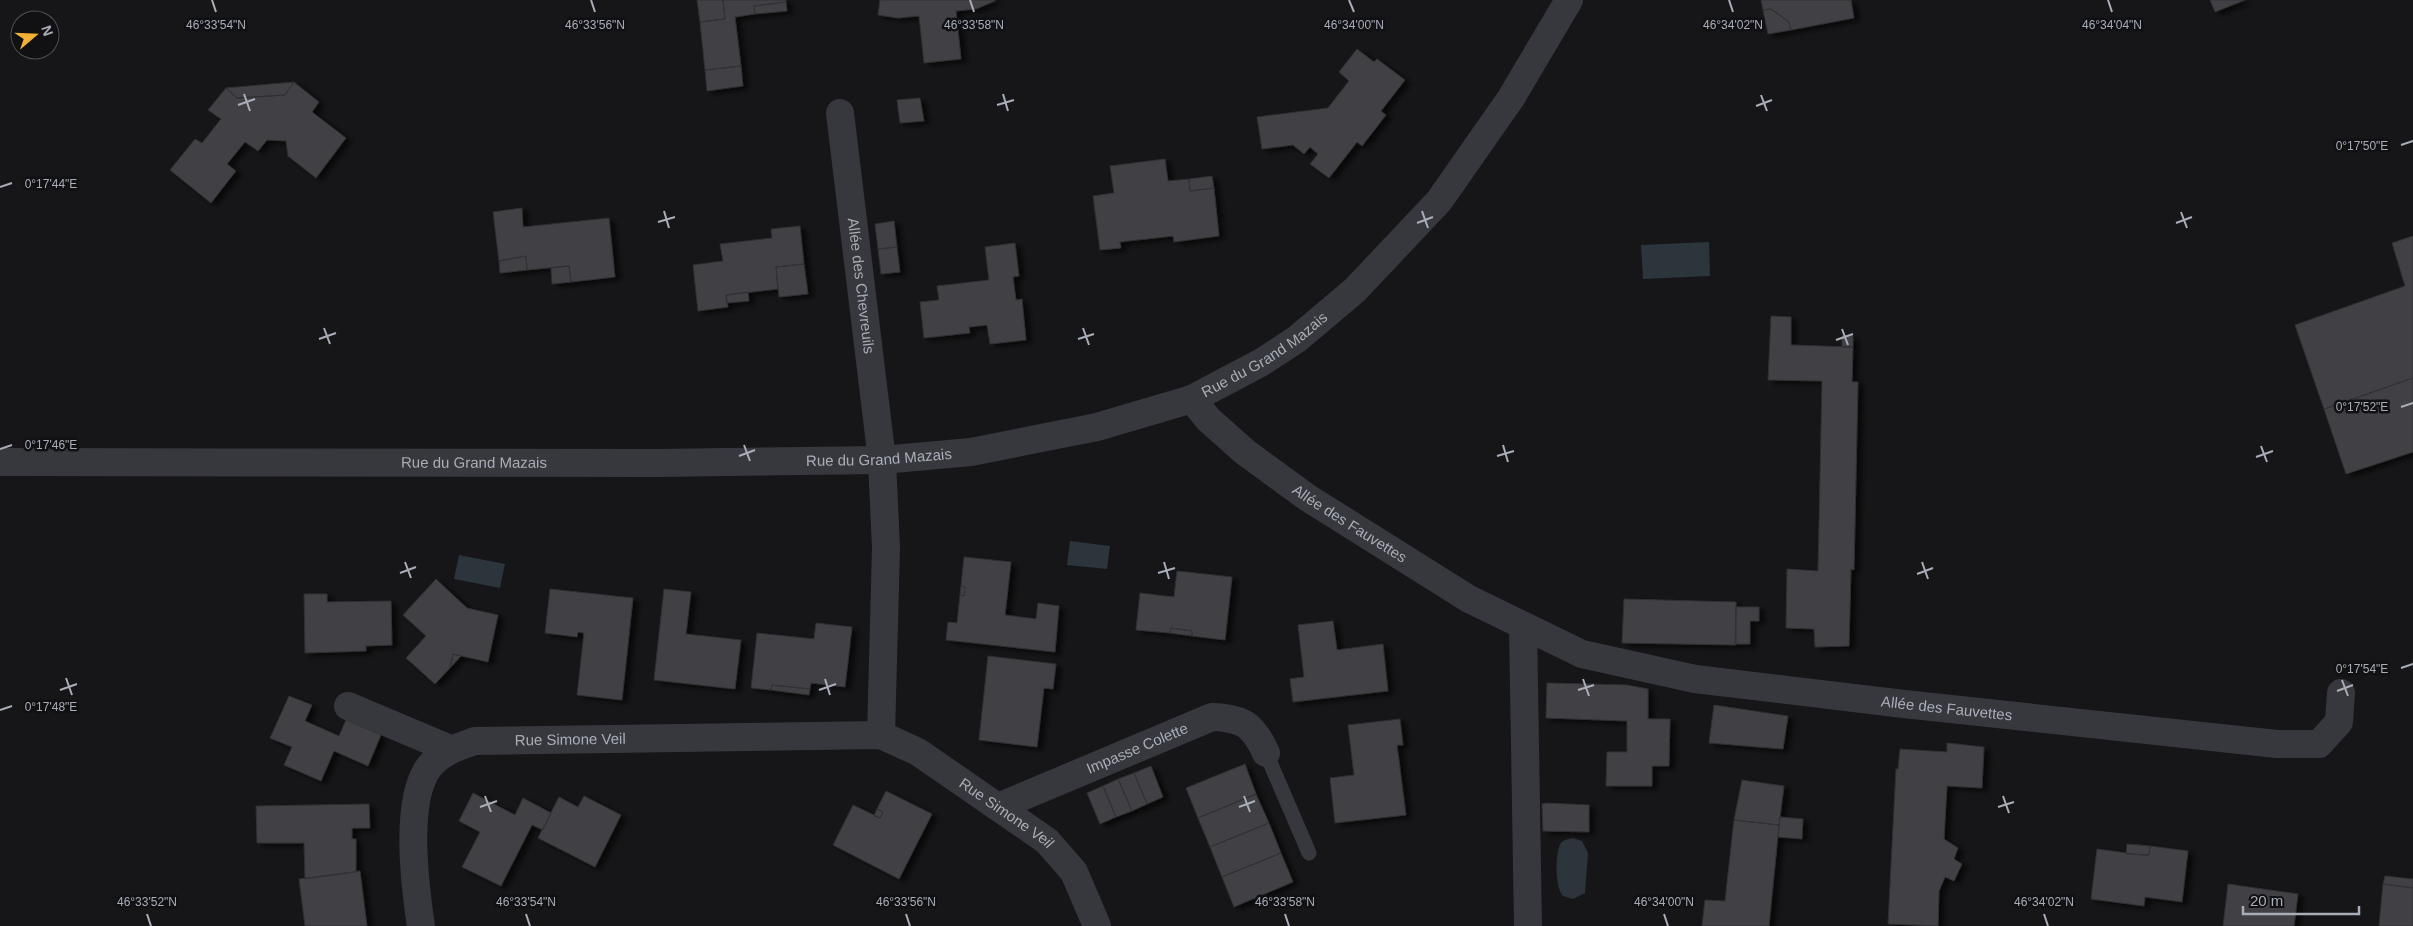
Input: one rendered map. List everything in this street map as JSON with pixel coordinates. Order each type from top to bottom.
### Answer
[{"type":"street","name":"Rue du Grand Mazais","points":[[0,462],[656,463],[882,460],[971,452],[1097,427],[1192,399],[1262,362],[1296,340],[1355,290],[1438,201],[1511,98],[1568,0]]},
{"type":"street","name":"Allée des Chevreuils","points":[[840,113],[882,460]]},
{"type":"street","name":"Allée des Fauvettes","points":[[1192,399],[1208,418],[1244,452],[1308,498],[1469,600],[1582,654],[1695,679],[1904,704],[2277,744],[2319,744],[2339,722],[2341,693]]},
{"type":"street","points":[[881,735],[886,548],[882,460]]},
{"type":"street","points":[[1524,626],[1528,926]]},
{"type":"street","points":[[348,706],[450,749]]},
{"type":"street","name":"Impasse Colette","points":[[998,807],[1212,716],[1235,718],[1251,728],[1266,753]]},
{"type":"street","name":"Rue Simone Veil","points":[[420,926],[413,871],[416,797],[429,768],[450,749],[475,742],[881,735],[918,752],[1048,842],[1074,872],[1097,926]]},
{"type":"lane","points":[[1266,753],[1309,853]]},
{"type":"shaded area","points":[[1709,242],[1710,276],[1643,279],[1641,245]]},
{"type":"shaded area","points":[[1070,541],[1110,546],[1107,569],[1067,565]]},
{"type":"shaded area","points":[[459,555],[505,564],[500,588],[454,579]]},
{"type":"shaded area","points":[[1573,838],[1582,841],[1588,853],[1585,893],[1573,899],[1563,896],[1560,892],[1557,856],[1561,843]]},
{"type":"building","points":[[697,0],[723,0],[725,19],[700,22]]},
{"type":"building","points":[[723,0],[786,0],[786,2],[754,6],[755,14],[735,17],[741,66],[705,70],[700,22],[725,19]]},
{"type":"building","points":[[880,0],[995,1],[976,9],[956,11],[961,59],[924,63],[919,16],[898,18],[878,15]]},
{"type":"building","points":[[1761,0],[1851,0],[1854,18],[1791,30],[1789,22],[1771,9],[1763,10]]},
{"type":"building","points":[[2210,0],[2245,0],[2215,12]]},
{"type":"building","points":[[786,2],[787,11],[755,14],[754,6]]},
{"type":"building","points":[[1771,9],[1789,22],[1791,30],[1768,34],[1763,10]]},
{"type":"building","points":[[1357,49],[1374,62],[1377,59],[1405,80],[1381,111],[1386,115],[1362,146],[1357,142],[1329,178],[1310,164],[1318,154],[1310,147],[1304,154],[1293,145],[1262,149],[1257,117],[1328,108],[1349,81],[1339,72]]},
{"type":"building","points":[[741,66],[743,86],[707,91],[705,70]]},
{"type":"building","points":[[294,82],[285,95],[237,98],[226,88]]},
{"type":"building","points":[[294,82],[319,102],[312,112],[346,138],[316,178],[288,156],[286,141],[267,140],[258,151],[245,142],[227,164],[236,171],[211,203],[170,170],[195,139],[202,143],[221,119],[208,110],[226,88],[237,98],[285,95]]},
{"type":"building","points":[[920,98],[924,121],[900,123],[897,100]]},
{"type":"building","points":[[1165,159],[1168,181],[1189,179],[1190,191],[1214,188],[1219,236],[1174,242],[1173,236],[1120,242],[1121,248],[1100,250],[1093,196],[1114,193],[1110,166]]},
{"type":"building","points":[[1212,176],[1214,188],[1190,191],[1189,179]]},
{"type":"building","points":[[522,208],[523,227],[609,218],[615,277],[571,282],[569,266],[527,270],[526,256],[499,261],[493,212]]},
{"type":"building","points":[[894,221],[897,247],[878,249],[875,224]]},
{"type":"building","points":[[800,226],[804,264],[776,267],[778,289],[726,295],[728,307],[698,311],[693,265],[723,261],[720,244],[772,238],[771,229]]},
{"type":"building","points":[[2413,236],[2413,378],[2324,409],[2295,325],[2405,286],[2392,243]]},
{"type":"building","points":[[1015,243],[1019,276],[1013,277],[1016,300],[1022,299],[1026,340],[990,344],[987,325],[969,327],[970,333],[924,338],[920,302],[939,300],[937,286],[989,280],[985,247]]},
{"type":"building","points":[[897,247],[900,272],[881,274],[878,249]]},
{"type":"building","points":[[526,256],[527,270],[500,273],[499,261]]},
{"type":"building","points":[[804,264],[808,294],[779,297],[776,267]]},
{"type":"building","points":[[569,266],[571,282],[552,284],[551,268]]},
{"type":"building","points":[[748,292],[749,301],[727,303],[726,295]]},
{"type":"building","points":[[1771,316],[1791,317],[1791,345],[1853,347],[1852,382],[1858,382],[1854,570],[1851,569],[1849,646],[1815,647],[1814,629],[1786,628],[1787,569],[1818,571],[1822,381],[1768,380]]},
{"type":"building","points":[[1842,336],[1853,336],[1853,347],[1842,347]]},
{"type":"building","points":[[2413,378],[2413,452],[2346,474],[2324,409]]},
{"type":"building","points":[[964,557],[1011,562],[1005,615],[1036,619],[1038,603],[1059,606],[1055,652],[946,640],[948,622],[957,623],[960,595],[964,596],[965,587],[961,586]]},
{"type":"building","points":[[1177,571],[1232,577],[1225,640],[1192,636],[1192,631],[1171,628],[1170,633],[1136,630],[1140,593],[1174,597]]},
{"type":"building","points":[[436,579],[467,608],[498,615],[488,662],[453,654],[450,668],[435,684],[406,658],[426,636],[403,615]]},
{"type":"building","points":[[961,586],[965,587],[964,596],[960,595]]},
{"type":"building","points":[[550,589],[633,598],[622,700],[577,695],[584,633],[578,632],[577,637],[545,633]]},
{"type":"building","points":[[664,589],[691,592],[686,634],[741,640],[735,689],[654,680]]},
{"type":"building","points":[[304,594],[327,594],[327,602],[391,601],[392,645],[366,646],[366,651],[305,653]]},
{"type":"building","points":[[1624,599],[1736,602],[1736,645],[1622,643]]},
{"type":"building","points":[[1736,607],[1759,607],[1759,621],[1750,621],[1750,644],[1735,644]]},
{"type":"building","points":[[1333,621],[1337,650],[1383,644],[1388,691],[1293,702],[1290,679],[1304,677],[1298,625]]},
{"type":"building","points":[[816,623],[852,627],[845,687],[811,683],[810,689],[772,685],[771,690],[751,688],[757,633],[814,639]]},
{"type":"building","points":[[1171,628],[1192,631],[1192,636],[1170,633]]},
{"type":"building","points":[[453,654],[461,656],[450,668]]},
{"type":"building","points":[[988,656],[1056,664],[1053,689],[1044,688],[1037,747],[979,740]]},
{"type":"building","points":[[1547,683],[1627,685],[1648,689],[1648,719],[1670,719],[1669,766],[1652,766],[1652,786],[1606,786],[1607,752],[1627,752],[1627,721],[1546,718]]},
{"type":"building","points":[[772,685],[810,689],[809,695],[771,690]]},
{"type":"building","points":[[289,696],[312,705],[305,721],[339,736],[346,720],[381,735],[368,766],[334,751],[321,781],[284,765],[292,747],[270,738]]},
{"type":"building","points":[[1714,705],[1788,716],[1783,749],[1709,743]]},
{"type":"building","points":[[1400,719],[1403,745],[1397,745],[1406,815],[1335,823],[1330,778],[1354,775],[1348,725]]},
{"type":"building","points":[[1947,743],[1984,747],[1982,788],[1947,786],[1944,839],[1958,848],[1954,859],[1962,864],[1954,881],[1945,877],[1939,891],[1938,926],[1888,924],[1896,769],[1898,769],[1900,749],[1947,752]]},
{"type":"building","points":[[1245,764],[1256,794],[1198,818],[1186,788]]},
{"type":"building","points":[[1151,766],[1163,797],[1147,804],[1134,773]]},
{"type":"building","points":[[1134,773],[1147,804],[1132,811],[1118,779]]},
{"type":"building","points":[[1118,779],[1132,811],[1116,817],[1103,786]]},
{"type":"building","points":[[1742,780],[1784,786],[1779,825],[1734,820]]},
{"type":"building","points":[[1103,786],[1116,817],[1100,824],[1087,793]]},
{"type":"building","points":[[886,791],[932,814],[899,879],[833,845],[853,805],[880,818],[883,812],[877,809]]},
{"type":"building","points":[[473,793],[515,815],[523,798],[551,813],[543,830],[532,825],[501,886],[462,867],[480,832],[459,821]]},
{"type":"building","points":[[1256,794],[1269,823],[1210,847],[1198,818]]},
{"type":"building","points":[[584,796],[621,815],[595,867],[538,838],[559,797],[578,807]]},
{"type":"building","points":[[369,804],[370,828],[352,828],[352,839],[356,839],[356,872],[305,879],[304,843],[257,843],[256,806]]},
{"type":"building","points":[[1542,804],[1589,805],[1589,832],[1543,831]]},
{"type":"building","points":[[877,809],[883,812],[880,818],[874,816]]},
{"type":"building","points":[[1780,817],[1803,819],[1802,839],[1778,837]]},
{"type":"building","points":[[1734,820],[1779,825],[1769,926],[1702,926],[1705,900],[1725,901]]},
{"type":"building","points":[[1269,823],[1281,853],[1222,877],[1210,847]]},
{"type":"building","points":[[2127,844],[2150,846],[2149,855],[2126,854]]},
{"type":"building","points":[[2150,846],[2188,851],[2182,902],[2145,897],[2144,906],[2091,899],[2097,849],[2149,855]]},
{"type":"building","points":[[1281,853],[1293,882],[1234,907],[1222,877]]},
{"type":"building","points":[[360,871],[367,926],[305,926],[299,879]]},
{"type":"building","points":[[2385,876],[2413,879],[2413,888],[2383,884]]},
{"type":"building","points":[[2228,884],[2298,894],[2294,926],[2223,926]]},
{"type":"building","points":[[2383,884],[2413,888],[2413,926],[2379,926]]}]
